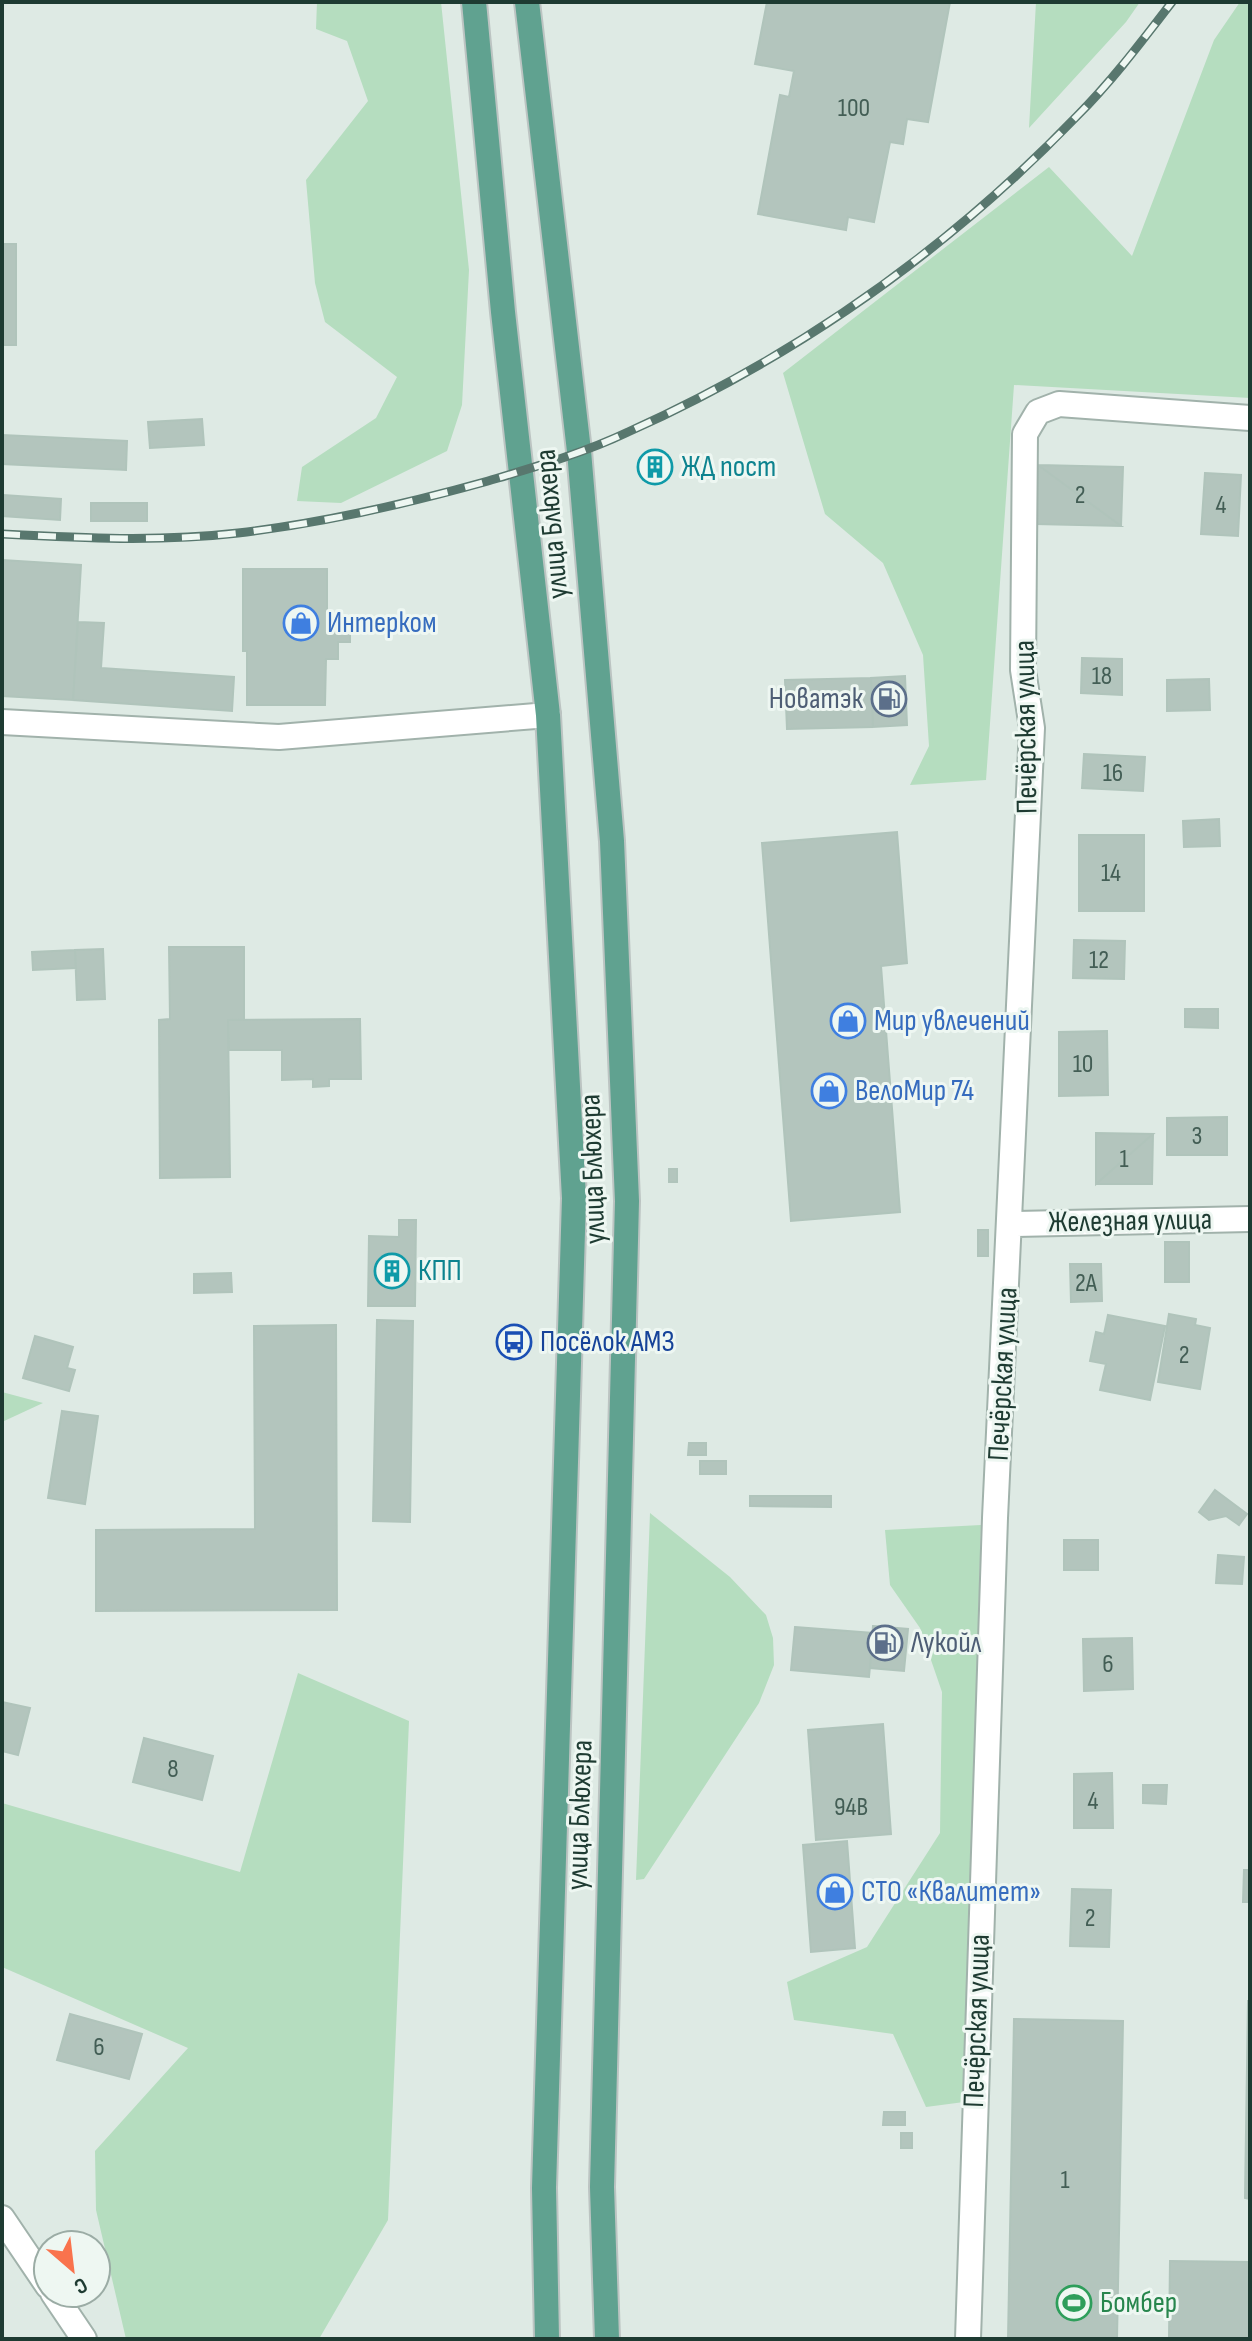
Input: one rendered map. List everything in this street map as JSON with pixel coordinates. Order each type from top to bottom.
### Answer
[{"type":"main road","name":"улица Блюхера","points":[[474,2],[503,312],[548,715],[574,1198],[544,2188],[547,2339]]},
{"type":"main road","name":"улица Блюхера","points":[[527,2],[579,451],[612,841],[627,1201],[602,2187],[607,2339]]},
{"type":"street","name":"Печёрская улица","points":[[968,2339],[995,1518],[1032,728],[1023,670],[1025,434],[1038,412],[1059,404],[1250,418]]},
{"type":"street","points":[[2,722],[279,737],[548,715]]},
{"type":"street","name":"Железная улица","points":[[1011,1224],[1250,1219]]},
{"type":"street","points":[[2,2218],[32,2262]]},
{"type":"street","points":[[64,2309],[84,2339]]},
{"type":"green space","points":[[317,2],[441,2],[469,270],[462,405],[447,451],[341,503],[297,501],[302,467],[376,418],[397,377],[325,322],[315,283],[306,180],[368,101],[347,41],[316,29]]},
{"type":"green space","points":[[1036,2],[1140,2],[1126,22],[1029,128]]},
{"type":"green space","points":[[1240,2],[1250,2],[1250,398],[1014,385],[986,780],[910,785],[929,746],[923,655],[883,563],[825,514],[783,373],[1049,167],[1132,256],[1214,40]]},
{"type":"green space","points":[[2,1392],[43,1403],[2,1422]]},
{"type":"green space","points":[[650,1513],[730,1577],[766,1615],[773,1638],[774,1665],[759,1703],[644,1879],[636,1880]]},
{"type":"green space","points":[[981,1525],[964,2102],[926,2107],[893,2034],[794,2020],[787,1982],[867,1947],[940,1833],[942,1692],[920,1628],[890,1585],[885,1530]]},
{"type":"green space","points":[[298,1673],[409,1721],[388,2220],[319,2339],[126,2339],[112,2279],[112,2229],[100,2229],[96,2210],[95,2151],[188,2048],[2,1967],[2,1803],[240,1872]]},
{"type":"building","points":[[767,2],[950,2],[928,122],[907,119],[903,144],[890,142],[874,222],[848,217],[846,230],[758,214],[780,95],[789,97],[794,71],[755,64]]},
{"type":"building","points":[[2,244],[16,244],[16,345],[2,345]]},
{"type":"building","points":[[202,419],[204,445],[150,448],[148,422]]},
{"type":"building","points":[[2,435],[127,441],[126,470],[2,464]]},
{"type":"building","name":"ЖД пост","points":[[668,455],[669,478],[643,480],[642,457]]},
{"type":"building","points":[[1038,465],[1123,467],[1121,526],[1036,524]]},
{"type":"building","points":[[1038,465],[1121,526],[1036,524]]},
{"type":"building","points":[[1205,473],[1241,475],[1238,536],[1201,534]]},
{"type":"building","points":[[3,495],[61,499],[60,520],[2,516]]},
{"type":"building","points":[[91,503],[147,503],[147,521],[91,521]]},
{"type":"building","points":[[2,560],[81,565],[73,700],[2,696]]},
{"type":"building","points":[[243,569],[327,569],[327,616],[350,616],[350,642],[338,642],[338,659],[326,659],[325,705],[247,705],[247,651],[243,651]]},
{"type":"building","points":[[78,622],[104,623],[101,668],[234,677],[232,711],[73,700]]},
{"type":"building","points":[[1082,658],[1122,659],[1122,695],[1081,693]]},
{"type":"building","points":[[905,676],[907,725],[873,727],[871,678]]},
{"type":"building","points":[[871,678],[873,727],[787,729],[785,680]]},
{"type":"building","points":[[1209,679],[1210,710],[1167,711],[1167,680]]},
{"type":"building","points":[[1084,754],[1145,757],[1143,791],[1082,788]]},
{"type":"building","points":[[1219,819],[1220,846],[1184,847],[1183,821]]},
{"type":"building","points":[[897,832],[907,963],[881,966],[900,1212],[791,1221],[762,843]]},
{"type":"building","points":[[1079,835],[1144,835],[1144,911],[1079,911]]},
{"type":"building","points":[[1074,940],[1125,941],[1124,979],[1073,978]]},
{"type":"building","points":[[169,947],[244,947],[244,1020],[228,1020],[230,1177],[160,1178],[159,1020],[170,1019]]},
{"type":"building","points":[[103,949],[105,999],[77,1000],[75,950]]},
{"type":"building","points":[[75,950],[76,968],[33,970],[32,952]]},
{"type":"building","points":[[1185,1009],[1218,1009],[1218,1028],[1185,1027]]},
{"type":"building","points":[[360,1019],[361,1079],[329,1079],[329,1086],[313,1087],[313,1079],[282,1080],[282,1050],[229,1050],[228,1020]]},
{"type":"building","points":[[1107,1031],[1108,1095],[1059,1096],[1059,1032]]},
{"type":"building","points":[[1227,1117],[1227,1155],[1167,1155],[1167,1118]]},
{"type":"building","points":[[1096,1133],[1153,1134],[1152,1184],[1096,1184]]},
{"type":"building","points":[[1096,1133],[1153,1134],[1096,1184]]},
{"type":"building","points":[[669,1169],[677,1169],[677,1182],[669,1182]]},
{"type":"building","name":"КПП","points":[[399,1220],[416,1220],[415,1306],[368,1306],[369,1236],[399,1237]]},
{"type":"building","points":[[978,1230],[988,1230],[988,1256],[978,1256]]},
{"type":"building","points":[[1165,1242],[1189,1242],[1189,1282],[1165,1282]]},
{"type":"building","points":[[1070,1264],[1101,1264],[1102,1301],[1071,1302]]},
{"type":"building","points":[[231,1273],[232,1292],[194,1293],[194,1274]]},
{"type":"building","points":[[1169,1314],[1196,1319],[1195,1325],[1210,1328],[1200,1389],[1158,1382]]},
{"type":"building","points":[[1108,1315],[1165,1326],[1150,1400],[1100,1390],[1106,1364],[1090,1361],[1096,1332],[1104,1334]]},
{"type":"building","points":[[377,1320],[413,1321],[410,1522],[373,1521]]},
{"type":"building","points":[[336,1325],[337,1610],[96,1611],[96,1530],[255,1529],[254,1326]]},
{"type":"building","points":[[511,1328],[521,1329],[519,1352],[510,1352]]},
{"type":"building","points":[[35,1336],[73,1347],[67,1368],[75,1370],[69,1391],[23,1378]]},
{"type":"building","points":[[62,1411],[98,1416],[85,1504],[48,1498]]},
{"type":"building","points":[[689,1443],[706,1443],[706,1455],[688,1455]]},
{"type":"building","points":[[700,1461],[726,1461],[726,1474],[700,1474]]},
{"type":"building","points":[[1215,1490],[1247,1514],[1239,1525],[1226,1516],[1209,1520],[1199,1512]]},
{"type":"building","points":[[750,1496],[831,1496],[831,1507],[750,1506]]},
{"type":"building","points":[[1064,1540],[1098,1540],[1098,1570],[1064,1570]]},
{"type":"building","points":[[1218,1555],[1244,1557],[1242,1584],[1216,1583]]},
{"type":"building","points":[[873,1626],[908,1629],[904,1671],[870,1668]]},
{"type":"building","points":[[795,1627],[873,1633],[869,1677],[791,1670]]},
{"type":"building","points":[[1132,1638],[1133,1689],[1084,1691],[1083,1639]]},
{"type":"building","points":[[2,1702],[30,1708],[18,1755],[2,1751]]},
{"type":"building","points":[[883,1724],[891,1834],[816,1840],[808,1730]]},
{"type":"building","points":[[144,1738],[213,1756],[202,1800],[133,1782]]},
{"type":"building","points":[[1112,1773],[1113,1828],[1074,1828],[1074,1774]]},
{"type":"building","points":[[1143,1785],[1167,1785],[1166,1804],[1143,1803]]},
{"type":"building","points":[[847,1841],[855,1948],[811,1952],[803,1845]]},
{"type":"building","points":[[1244,1870],[1250,1870],[1250,1902],[1243,1902]]},
{"type":"building","points":[[1072,1889],[1111,1890],[1109,1947],[1070,1946]]},
{"type":"building","points":[[1250,2001],[1250,2199],[1245,2198]]},
{"type":"building","points":[[70,2014],[142,2034],[129,2079],[57,2060]]},
{"type":"building","points":[[1014,2019],[1123,2021],[1117,2339],[1008,2339]]},
{"type":"building","points":[[884,2112],[905,2112],[905,2125],[883,2125]]},
{"type":"building","points":[[901,2133],[912,2133],[912,2148],[901,2148]]},
{"type":"building","points":[[1170,2261],[1250,2262],[1250,2339],[1169,2339]]},
{"type":"railway","points":[[2,534],[179,538],[301,524],[395,505],[488,481],[611,440],[691,402],[811,334],[923,254],[977,211],[1077,116],[1115,75],[1172,2]]},
{"type":"place","name":"ЖД пост","points":[[655,467]]},
{"type":"place","name":"Интерком","points":[[301,623]]},
{"type":"place","name":"Новатэк","points":[[889,699]]},
{"type":"place","name":"Мир увлечений","points":[[848,1021]]},
{"type":"place","name":"ВелоМир 74","points":[[829,1091]]},
{"type":"place","name":"КПП","points":[[392,1271]]},
{"type":"place","name":"Посёлок АМЗ","points":[[514,1342]]},
{"type":"place","name":"Лукойл","points":[[885,1643]]},
{"type":"place","name":"СТО «Квалитет»","points":[[835,1892]]},
{"type":"place","name":"Бомбер","points":[[1074,2303]]}]
